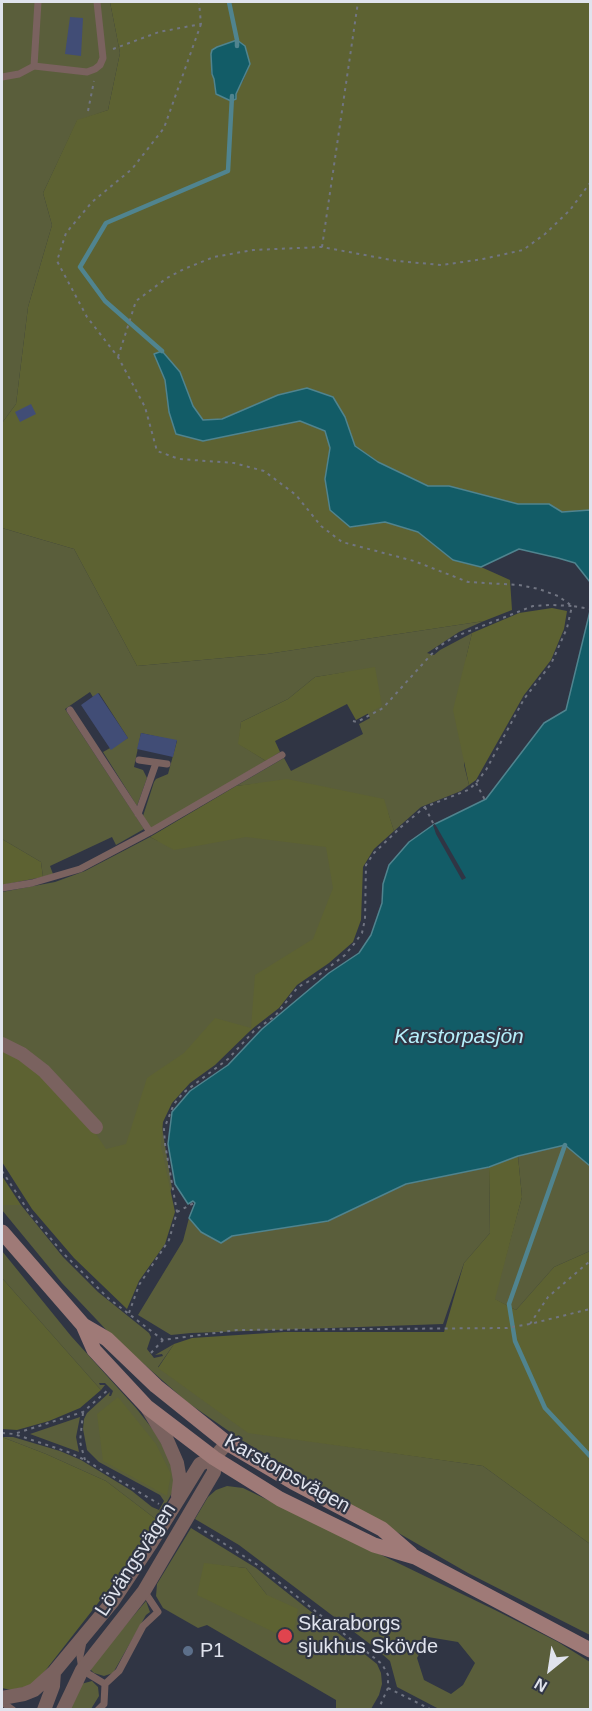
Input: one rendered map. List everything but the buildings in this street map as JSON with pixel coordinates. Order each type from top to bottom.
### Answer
[{"type":"main road","name":"Karstorpsvägen","points":[[2,1232],[83,1325],[94,1350],[147,1407],[214,1458],[280,1499],[374,1545],[415,1557],[591,1650]]},
{"type":"main road","name":"Karstorpsvägen","points":[[83,1325],[107,1339],[156,1386],[228,1443],[293,1482],[382,1529],[415,1557]]},
{"type":"street","points":[[2,1044],[22,1054],[44,1071],[96,1127]]},
{"type":"street","name":"Lövängsvägen","points":[[147,1407],[167,1440],[177,1463],[180,1480],[177,1502]]},
{"type":"street","name":"Lövängsvägen","points":[[2,1700],[34,1690],[54,1672],[113,1601],[200,1464],[214,1458],[228,1443]]},
{"type":"street","name":"Lövängsvägen","points":[[63,1710],[82,1670],[144,1591],[214,1472],[214,1458]]},
{"type":"street","name":"Lövängsvägen","points":[[44,1710],[54,1672]]},
{"type":"lane","points":[[34,66],[38,2]]},
{"type":"lane","points":[[2,77],[19,74],[34,66],[87,72],[95,69],[100,65],[103,52],[97,2]]},
{"type":"lane","points":[[70,710],[150,832]]},
{"type":"lane","points":[[2,888],[32,883],[80,869],[150,832],[282,755]]},
{"type":"lane","points":[[139,760],[166,764]]},
{"type":"lane","points":[[138,814],[156,763]]},
{"type":"lane","points":[[98,1710],[104,1704],[105,1684],[119,1671],[136,1643],[143,1626],[158,1612],[144,1591]]},
{"type":"lane","points":[[84,1636],[80,1656],[82,1670],[105,1684]]},
{"type":"lane","points":[[2,1700],[13,1710]]},
{"type":"path","points":[[199,2],[201,24],[164,128],[132,169],[92,202],[66,233],[57,261],[87,317],[117,357],[145,407],[158,451],[179,459],[234,463],[264,471],[296,495],[321,526],[342,542],[414,561],[468,582],[519,585],[539,589],[558,596],[572,606]]},
{"type":"path","points":[[322,247],[358,2]]},
{"type":"path","points":[[103,52],[159,32],[201,24]]},
{"type":"path","points":[[88,111],[95,69]]},
{"type":"path","points":[[117,357],[136,301],[167,278],[214,257],[253,250],[322,247],[397,261],[442,265],[523,250],[554,226],[591,183]]},
{"type":"path","points":[[353,721],[357,722],[383,708],[438,647],[454,637],[533,606],[551,604],[590,608]]},
{"type":"path","points":[[129,1313],[140,1283],[170,1240],[177,1212],[164,1137],[168,1116],[174,1104],[183,1093],[228,1059],[254,1031],[275,1016],[298,987],[315,978],[345,955],[354,944],[362,933],[365,919],[366,866],[384,842],[425,807],[468,790],[476,783],[486,770],[524,699],[552,664],[567,628],[572,606]]},
{"type":"path","points":[[476,783],[484,800]]},
{"type":"path","points":[[425,807],[434,825]]},
{"type":"path","points":[[2,1171],[31,1215],[63,1253],[108,1298],[163,1340]]},
{"type":"path","points":[[177,1212],[194,1203]]},
{"type":"path","points":[[530,1324],[548,1297],[591,1261]]},
{"type":"path","points":[[151,1353],[163,1340],[237,1330],[507,1328],[591,1309]]},
{"type":"path","points":[[14,1434],[83,1412],[108,1390]]},
{"type":"path","points":[[83,1412],[80,1442],[85,1460]]},
{"type":"path","points":[[2,1433],[14,1434],[42,1443],[85,1460],[161,1505]]},
{"type":"path","points":[[195,1525],[256,1564],[368,1650],[382,1664],[388,1675],[388,1688],[378,1710]]},
{"type":"path","points":[[388,1688],[432,1710]]},
{"type":"green space","points":[[2,2],[110,2],[120,53],[108,110],[77,121],[43,193],[52,225],[28,307],[16,404],[2,423]]},
{"type":"green space","points":[[110,2],[590,2],[590,510],[562,512],[549,504],[518,504],[449,486],[428,486],[378,462],[355,446],[345,417],[278,395],[222,419],[204,421],[249,432],[300,421],[325,431],[330,448],[325,479],[350,527],[385,522],[418,532],[453,560],[481,567],[510,580],[512,610],[484,621],[267,654],[137,666],[74,549],[2,528],[2,423],[16,404],[28,307],[52,225],[43,193],[77,120],[108,110],[120,53]],"holes":[[[212,59],[250,64],[231,100],[216,94],[211,73]],[[154,354],[180,372],[193,406],[203,420],[169,412],[165,380]]]},
{"type":"green space","points":[[2,528],[74,549],[137,666],[267,654],[484,621],[459,632],[427,653],[434,655],[472,633],[466,658],[464,765],[469,785],[461,791],[421,807],[394,831],[388,813],[376,819],[348,903],[252,1029],[159,1108],[172,1188],[121,1287],[2,1139],[2,892],[55,882],[85,871],[150,837],[158,841],[264,783],[236,786],[284,758],[291,771],[363,734],[359,724],[370,718],[347,672],[315,677],[288,699],[241,722],[239,744],[266,761],[151,829],[143,816],[154,782],[168,774],[177,741],[141,733],[134,767],[143,770],[147,778],[137,806],[103,752],[128,738],[99,693],[93,697],[90,692],[65,709],[144,829],[116,845],[112,837],[50,866],[53,874],[43,877],[41,862],[2,839]]},
{"type":"green space","points":[[552,608],[567,611],[564,629],[551,660],[524,695],[476,780],[469,785],[453,710],[472,633],[519,613]]},
{"type":"green space","points":[[375,667],[382,706],[356,720],[347,704],[275,741],[280,752],[266,761],[238,744],[241,722],[288,699],[315,677]]},
{"type":"green space","points":[[287,779],[384,799],[394,831],[374,849],[363,867],[361,920],[353,942],[329,963],[297,985],[279,1008],[252,1029],[215,1065],[190,1083],[172,1103],[163,1122],[161,1145],[175,1212],[165,1244],[139,1281],[127,1309],[74,1258],[32,1209],[2,1162],[2,1048],[47,1078],[96,1134],[106,1149],[126,1144],[147,1078],[184,1053],[215,1018],[251,1028],[255,975],[313,939],[333,888],[326,847],[246,837],[174,850],[150,837],[236,786]]},
{"type":"green space","points":[[2,839],[41,862],[43,877],[2,885]]},
{"type":"green space","points":[[565,1145],[590,1166],[590,1251],[554,1267],[516,1310],[494,1299],[522,1197],[518,1156]]},
{"type":"green space","points":[[518,1156],[522,1197],[495,1299],[516,1310],[554,1267],[590,1251],[590,1544],[483,1466],[248,1433],[158,1368],[174,1344],[192,1338],[284,1332],[444,1332],[464,1263],[490,1233],[489,1167]]},
{"type":"green space","points":[[489,1167],[490,1233],[464,1263],[443,1324],[171,1335],[138,1315],[183,1241],[189,1218],[201,1232],[221,1243],[232,1236],[328,1221],[406,1184]]},
{"type":"green space","points":[[2,1176],[21,1205],[2,1205]]},
{"type":"green space","points":[[2,1205],[21,1205],[63,1257],[98,1292],[149,1333],[151,1337],[147,1349],[154,1358],[163,1356],[162,1354],[155,1355],[174,1344],[158,1367],[248,1432],[483,1466],[590,1544],[590,1635],[468,1573],[348,1504],[243,1441],[187,1402],[113,1337],[62,1283],[2,1210]]},
{"type":"green space","points":[[2,1251],[71,1336],[154,1431],[170,1459],[174,1478],[173,1491],[157,1520],[106,1481],[2,1437],[13,1437],[81,1460],[159,1510],[164,1501],[160,1495],[99,1462],[87,1450],[83,1429],[84,1419],[87,1413],[110,1392],[109,1396],[111,1396],[113,1391],[105,1383],[99,1383],[105,1385],[101,1390],[2,1278]]},
{"type":"green space","points":[[2,1278],[101,1390],[80,1408],[49,1421],[17,1430],[2,1429]]},
{"type":"green space","points":[[118,1397],[156,1444],[171,1474],[167,1496],[103,1461],[97,1414]]},
{"type":"green space","points":[[80,1417],[76,1437],[79,1452],[30,1434]]},
{"type":"green space","points":[[2,1437],[106,1481],[157,1520],[116,1580],[34,1685],[11,1690],[2,1688]]},
{"type":"green space","points":[[227,1486],[243,1488],[558,1642],[590,1662],[590,1709],[439,1709],[397,1687],[390,1661],[374,1647],[239,1545],[195,1519],[208,1497],[216,1490]],"holes":[[[428,1637],[458,1642],[475,1663],[463,1685],[451,1694],[424,1680],[417,1658]]]},
{"type":"green space","points":[[191,1528],[256,1568],[377,1664],[382,1684],[379,1695],[371,1709],[336,1709],[336,1700],[207,1625],[198,1628],[163,1608],[156,1596],[157,1584]],"holes":[[[204,1564],[246,1568],[267,1595]]]},
{"type":"green space","points":[[204,1563],[246,1568],[267,1595],[298,1609],[292,1641],[197,1595]]},
{"type":"green space","points":[[146,1601],[150,1612],[146,1615],[113,1673],[104,1676],[94,1673],[89,1668]]},
{"type":"green space","points":[[92,1681],[98,1687],[99,1696],[91,1709],[68,1710],[81,1684]]},
{"type":"water","points":[[237,40],[245,46],[250,64],[236,94],[236,99],[231,101],[216,94],[211,54],[212,50],[217,47]]},
{"type":"water","points":[[162,351],[180,372],[193,406],[203,420],[222,419],[278,395],[307,388],[333,397],[345,417],[355,446],[378,462],[428,486],[449,486],[518,504],[549,504],[562,512],[590,510],[590,582],[575,563],[519,549],[481,567],[453,560],[418,532],[385,522],[350,527],[330,510],[325,479],[330,448],[325,431],[300,421],[203,441],[176,434],[169,412],[165,380],[154,354]]},
{"type":"water","name":"Karstorpasjön","points":[[590,611],[590,1166],[565,1145],[518,1156],[489,1167],[406,1184],[328,1221],[232,1236],[221,1243],[201,1232],[189,1218],[195,1203],[193,1201],[188,1204],[175,1184],[168,1144],[172,1112],[190,1091],[228,1065],[262,1029],[329,973],[359,953],[371,935],[382,903],[383,884],[389,865],[409,842],[433,825],[486,799],[544,723],[566,710]]},
{"type":"pier","points":[[435,824],[466,878],[462,880],[436,834],[433,825]]},
{"type":"waterway","points":[[229,2],[237,46]]},
{"type":"waterway","points":[[162,351],[105,301],[80,267],[106,223],[228,171],[232,96]]},
{"type":"waterway","points":[[565,1145],[509,1304],[515,1341],[545,1408],[590,1456]]},
{"type":"place","name":"Skaraborgs sjukhus Skövde","points":[[285,1636]]},
{"type":"place","name":"P1","points":[[188,1651]]}]
